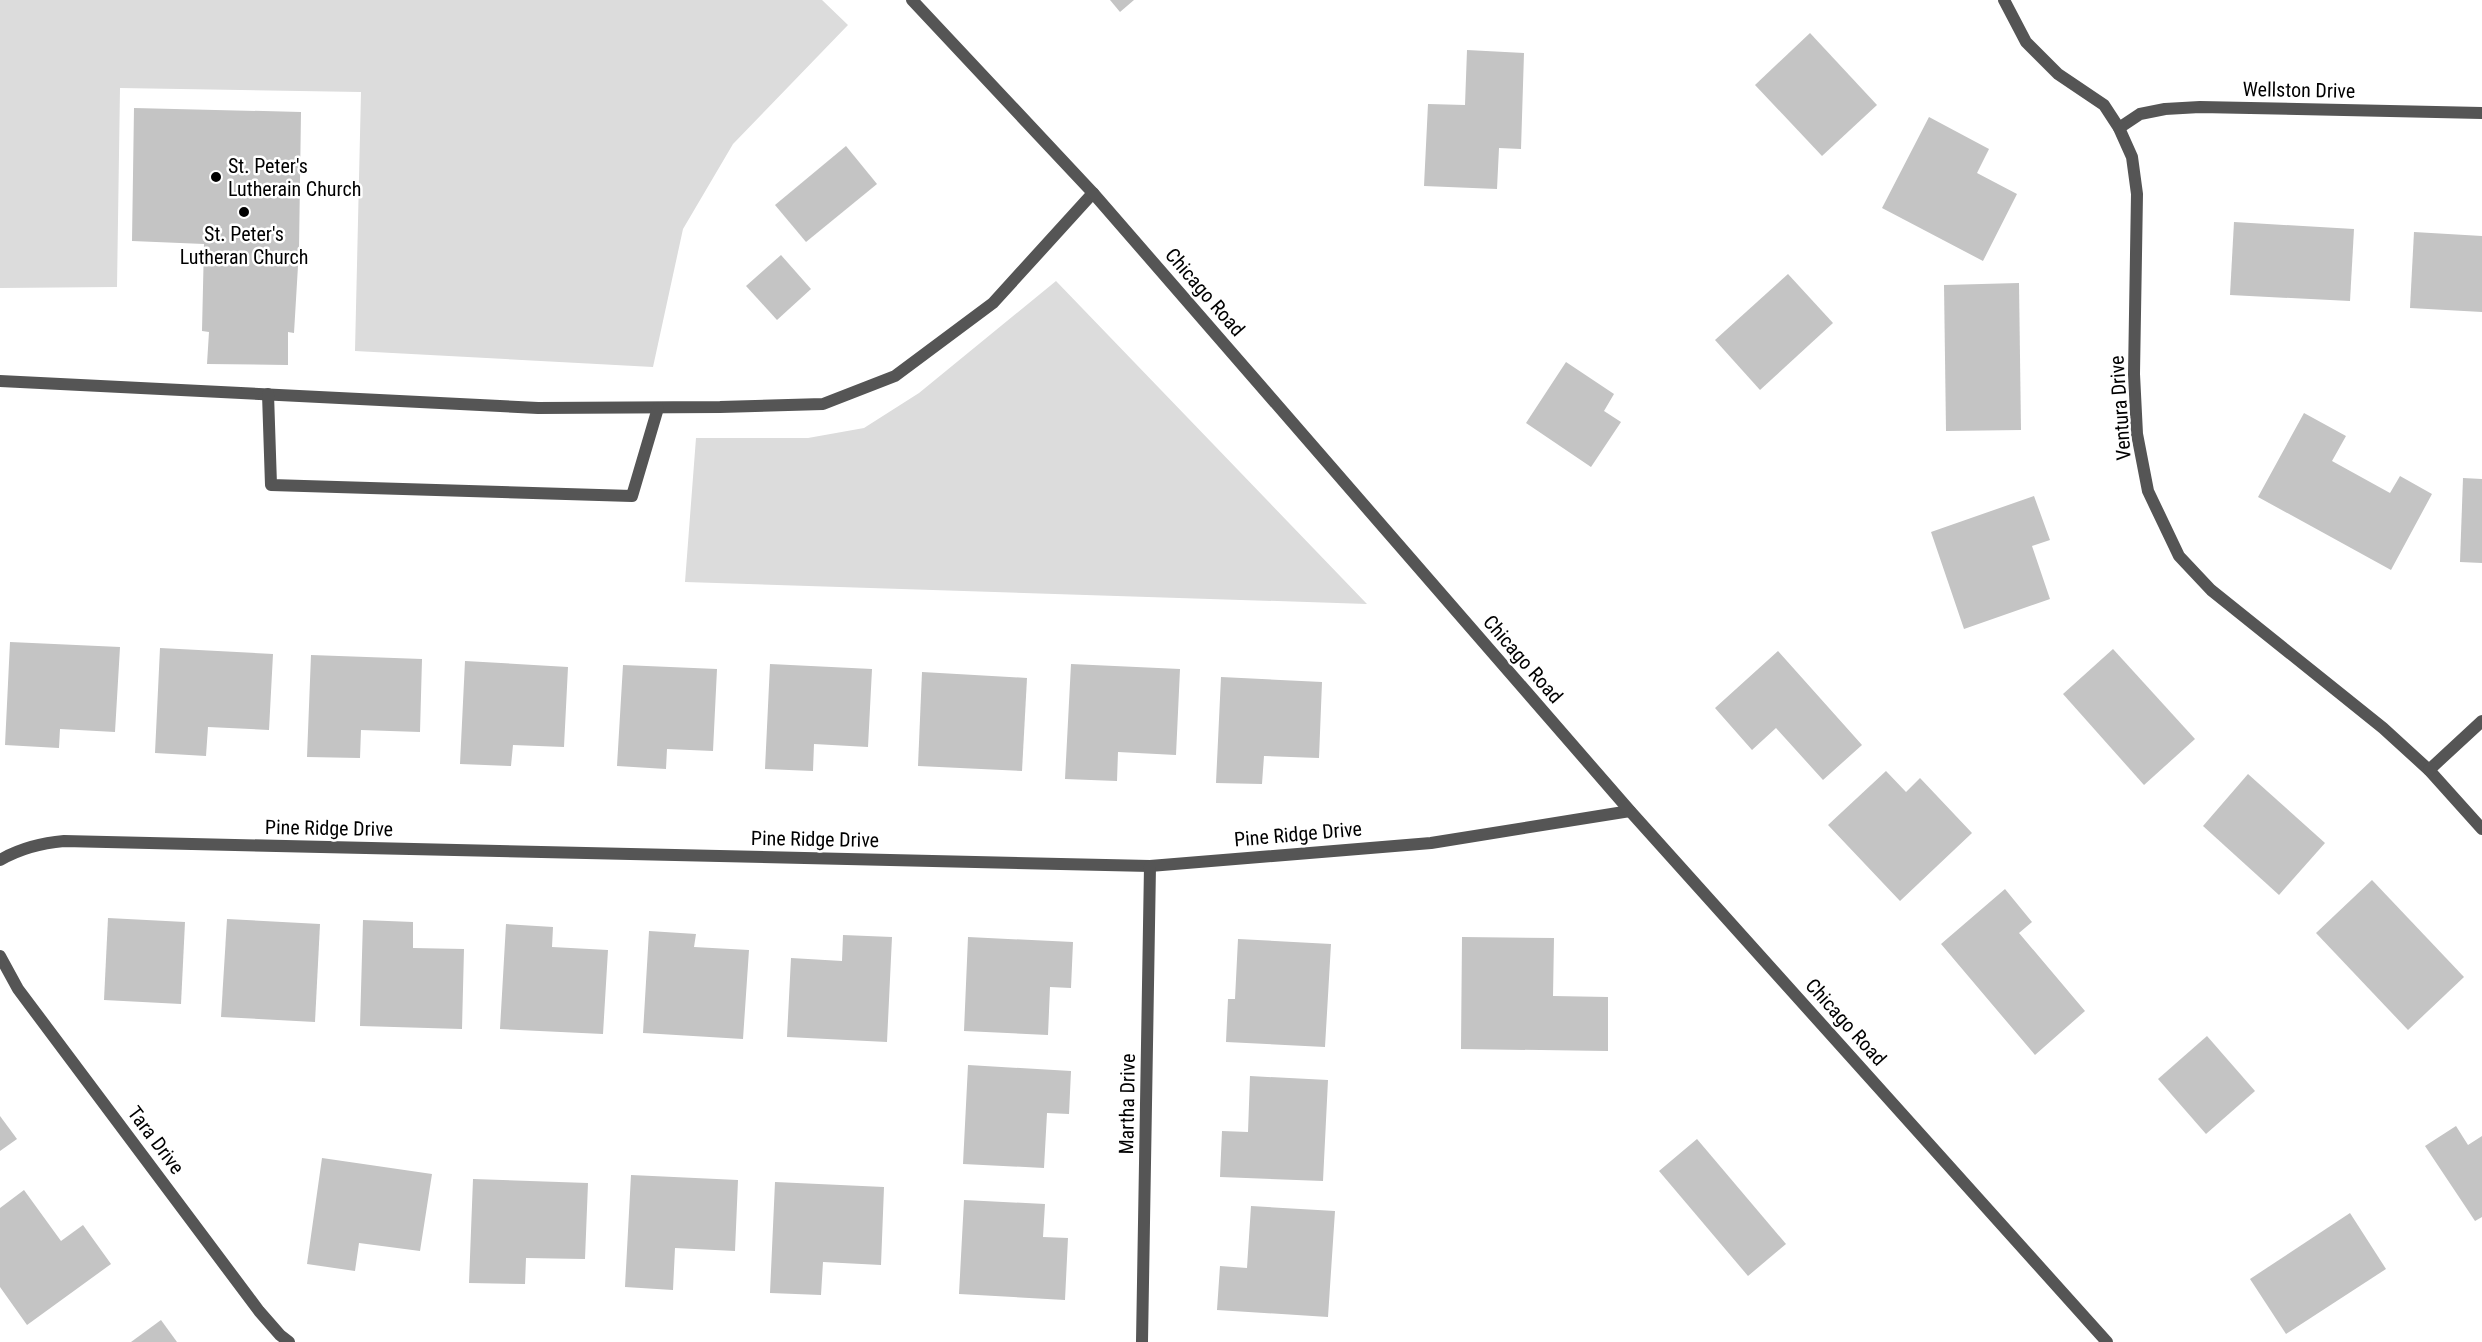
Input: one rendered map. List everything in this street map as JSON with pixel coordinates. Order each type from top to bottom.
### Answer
[{"type":"street","name":"Chicago Road","points":[[912,0],[1093,193],[1630,811],[2107,1342]]},
{"type":"street","name":"Ventura Drive","points":[[2004,0],[2026,42],[2058,74],[2104,105],[2119,128],[2132,157],[2138,194],[2134,374],[2137,434],[2148,491],[2179,556],[2211,590],[2383,728],[2429,770],[2482,829]]},
{"type":"street","name":"Wellston Drive","points":[[2119,128],[2140,114],[2165,109],[2200,107],[2482,113]]},
{"type":"street","points":[[0,381],[538,408],[823,404],[895,376],[993,303],[1093,193]]},
{"type":"street","points":[[268,394],[271,485],[632,496],[658,408]]},
{"type":"street","points":[[2429,770],[2482,721]]},
{"type":"street","name":"Pine Ridge Drive","points":[[0,860],[39,843],[64,841],[1150,866],[1431,843],[1630,811]]},
{"type":"street","name":"Martha Drive","points":[[1142,1342],[1150,866]]},
{"type":"street","name":"Tara Drive","points":[[0,956],[18,988],[259,1311],[289,1342]]},
{"type":"shaded area","points":[[0,0],[822,0],[848,25],[733,144],[683,229],[653,367],[355,351],[361,92],[120,88],[117,287],[0,288]]},
{"type":"shaded area","points":[[1056,281],[1367,604],[685,582],[696,438],[808,438],[864,428],[919,393]]},
{"type":"building","points":[[1110,0],[1134,0],[1120,12]]},
{"type":"building","points":[[1810,33],[1877,105],[1822,156],[1755,85]]},
{"type":"building","points":[[1467,50],[1524,53],[1521,149],[1499,148],[1497,189],[1424,186],[1428,104],[1465,105]]},
{"type":"building","name":"St. Peter's Lutherain Church","points":[[134,108],[301,112],[299,249],[294,333],[288,332],[288,365],[207,364],[209,332],[202,331],[204,244],[132,241]]},
{"type":"building","points":[[1929,117],[1989,149],[1977,173],[2017,194],[1983,261],[1882,208]]},
{"type":"building","points":[[846,146],[877,184],[806,242],[775,205]]},
{"type":"building","points":[[2234,222],[2354,229],[2350,301],[2230,295]]},
{"type":"building","points":[[2414,232],[2482,236],[2482,312],[2410,308]]},
{"type":"building","points":[[781,255],[811,289],[777,320],[746,286]]},
{"type":"building","points":[[1788,274],[1833,323],[1760,390],[1715,340]]},
{"type":"building","points":[[2019,283],[2021,430],[1946,431],[1944,285]]},
{"type":"building","points":[[1566,362],[1614,394],[1604,411],[1621,422],[1591,467],[1526,423]]},
{"type":"building","points":[[2304,413],[2346,436],[2332,461],[2390,493],[2400,476],[2432,494],[2391,570],[2258,497]]},
{"type":"building","points":[[2463,478],[2482,479],[2482,563],[2460,562]]},
{"type":"building","points":[[2034,496],[2050,540],[2032,546],[2050,599],[1964,629],[1931,532]]},
{"type":"building","points":[[10,642],[120,647],[115,732],[60,729],[59,748],[5,745]]},
{"type":"building","points":[[160,648],[273,654],[269,730],[208,727],[206,756],[155,753]]},
{"type":"building","points":[[2113,649],[2195,739],[2144,785],[2063,694]]},
{"type":"building","points":[[1778,651],[1862,745],[1823,780],[1776,728],[1752,750],[1715,708]]},
{"type":"building","points":[[311,655],[422,659],[420,732],[361,730],[360,758],[307,757]]},
{"type":"building","points":[[465,661],[568,667],[564,747],[513,745],[511,766],[460,764]]},
{"type":"building","points":[[770,664],[872,669],[868,747],[814,744],[813,771],[765,769]]},
{"type":"building","points":[[1071,664],[1180,669],[1176,755],[1118,752],[1117,781],[1065,779]]},
{"type":"building","points":[[623,665],[717,669],[713,751],[667,749],[666,769],[617,766]]},
{"type":"building","points":[[922,672],[1027,678],[1022,771],[918,766]]},
{"type":"building","points":[[1221,677],[1322,682],[1319,758],[1264,756],[1262,784],[1216,783]]},
{"type":"building","points":[[1886,771],[1906,792],[1920,778],[1972,833],[1900,901],[1828,825]]},
{"type":"building","points":[[2248,774],[2325,843],[2279,895],[2203,826]]},
{"type":"building","points":[[2372,880],[2464,977],[2408,1030],[2316,933]]},
{"type":"building","points":[[2005,889],[2032,922],[2019,933],[2085,1011],[2035,1055],[1941,944]]},
{"type":"building","points":[[108,918],[185,922],[181,1004],[104,1000]]},
{"type":"building","points":[[227,919],[320,924],[315,1022],[221,1017]]},
{"type":"building","points":[[363,920],[413,922],[413,948],[464,949],[462,1029],[360,1026]]},
{"type":"building","points":[[506,924],[553,927],[552,947],[608,950],[603,1034],[500,1029]]},
{"type":"building","points":[[649,931],[696,934],[694,947],[749,950],[743,1039],[643,1033]]},
{"type":"building","points":[[843,935],[892,937],[887,1042],[787,1037],[791,958],[842,961]]},
{"type":"building","points":[[968,937],[1073,942],[1071,988],[1050,987],[1048,1035],[964,1031]]},
{"type":"building","points":[[1462,937],[1554,938],[1553,996],[1608,997],[1608,1051],[1461,1049]]},
{"type":"building","points":[[1238,939],[1331,944],[1325,1047],[1226,1042],[1228,999],[1235,999]]},
{"type":"building","points":[[2207,1036],[2255,1091],[2206,1134],[2158,1079]]},
{"type":"building","points":[[968,1065],[1071,1071],[1069,1114],[1047,1113],[1044,1168],[963,1164]]},
{"type":"building","points":[[1250,1076],[1328,1080],[1323,1181],[1220,1177],[1222,1131],[1248,1132]]},
{"type":"building","points":[[0,1116],[17,1139],[0,1151]]},
{"type":"building","points":[[2456,1126],[2468,1145],[2482,1136],[2482,1217],[2475,1221],[2425,1146]]},
{"type":"building","points":[[1697,1139],[1786,1244],[1748,1276],[1659,1171]]},
{"type":"building","points":[[322,1158],[432,1174],[420,1251],[359,1243],[355,1271],[307,1264]]},
{"type":"building","points":[[631,1175],[738,1180],[735,1251],[675,1248],[673,1290],[625,1287]]},
{"type":"building","points":[[473,1179],[588,1183],[585,1259],[526,1258],[525,1284],[469,1283]]},
{"type":"building","points":[[775,1182],[884,1187],[881,1265],[823,1262],[821,1295],[770,1293]]},
{"type":"building","points":[[24,1190],[61,1241],[83,1225],[111,1264],[27,1325],[0,1287],[0,1208]]},
{"type":"building","points":[[964,1200],[1045,1204],[1043,1237],[1068,1238],[1065,1300],[959,1294]]},
{"type":"building","points":[[1251,1206],[1335,1211],[1328,1317],[1217,1310],[1220,1266],[1247,1268]]},
{"type":"building","points":[[2350,1213],[2386,1269],[2286,1334],[2250,1279]]},
{"type":"building","points":[[161,1320],[177,1342],[131,1342]]},
{"type":"place","name":"St. Peter's Lutherain Church","points":[[216,177]]},
{"type":"place","name":"St. Peter's Lutheran Church","points":[[244,212]]}]
